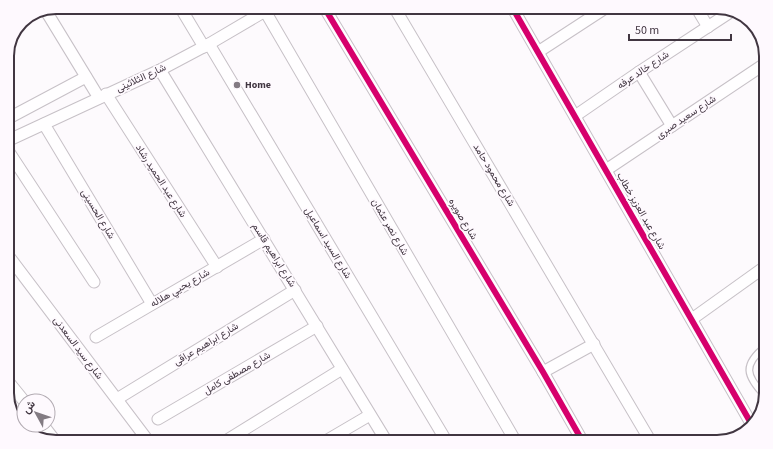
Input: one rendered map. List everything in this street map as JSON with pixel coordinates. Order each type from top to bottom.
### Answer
[{"type":"street","name":"شارع السيد اسماعيل","points":[[185,14],[206,45],[443,435]]},
{"type":"street","name":"شارع الثلاثينى","points":[[14,139],[160,70],[259,14]]},
{"type":"street","name":"شارع نصر عثمان","points":[[271,14],[512,435]]},
{"type":"street","name":"شارع صويره","points":[[328,14],[543,372],[579,435]]},
{"type":"street","name":"شارع محمود حامد","points":[[398,14],[647,435]]},
{"type":"street","name":"شارع عبد العزيز خطاب","points":[[516,14],[749,420]]},
{"type":"street","points":[[538,52],[596,14]]},
{"type":"street","points":[[700,14],[708,26]]},
{"type":"street","name":"شارع عبد الحميد رشاد","points":[[48,15],[86,77],[102,96],[217,267]]},
{"type":"street","name":"شارع خالد عرفه","points":[[575,116],[726,15]]},
{"type":"street","name":"شارع سعيد صبرى","points":[[606,170],[759,68]]},
{"type":"street","name":"شارع ابراهيم قاسم","points":[[160,70],[383,435]]},
{"type":"street","points":[[639,72],[672,126]]},
{"type":"street","points":[[14,115],[86,77]]},
{"type":"street","name":"شارع الحسينى","points":[[44,124],[152,304]]},
{"type":"street","points":[[14,161],[94,282]]},
{"type":"street","name":"شارع يحيي هلاله","points":[[96,337],[264,239]]},
{"type":"street","name":"شارع سيد السعدنى","points":[[14,263],[144,435]]},
{"type":"street","points":[[692,319],[759,271]]},
{"type":"street","name":"شارع ابراهيم عراقى","points":[[117,399],[295,290]]},
{"type":"street","name":"شارع مصطفى كامل","points":[[158,419],[317,326]]},
{"type":"street","points":[[543,372],[594,344]]},
{"type":"street","points":[[235,435],[342,369]]},
{"type":"street","points":[[336,435],[370,415]]},
{"type":"lane","points":[[759,352],[751,361],[750,372],[752,381],[759,389]]},
{"type":"cycle path","points":[[328,14],[543,372],[579,435]]},
{"type":"cycle path","points":[[516,14],[749,420]]},
{"type":"place","name":"Home","points":[[237,85]]}]
